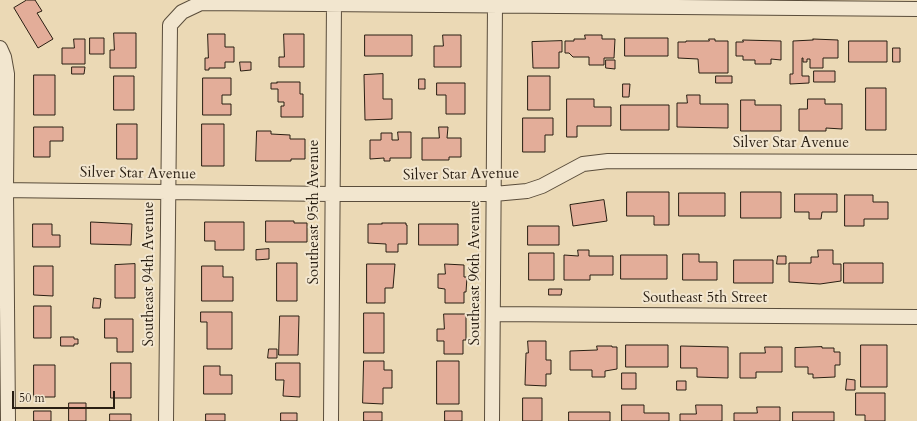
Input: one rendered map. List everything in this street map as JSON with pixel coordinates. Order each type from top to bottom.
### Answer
[{"type":"street","name":"Southeast 94th Avenue","points":[[166,421],[170,25],[182,12],[201,2],[334,3]]},
{"type":"street","points":[[334,3],[389,2],[495,5],[917,9]]},
{"type":"street","name":"Southeast 95th Avenue","points":[[331,421],[334,3]]},
{"type":"street","name":"Southeast 96th Avenue","points":[[492,421],[495,5]]},
{"type":"street","points":[[0,48],[4,57],[7,74],[3,190],[4,356],[8,421]]},
{"type":"street","name":"Silver Star Avenue","points":[[3,190],[333,194],[494,194],[527,191],[542,186],[583,164],[608,161],[917,162]]},
{"type":"street","name":"Southeast 5th Street","points":[[493,314],[917,317]]},
{"type":"building","points":[[27,0],[35,0],[42,11],[37,13],[53,39],[38,48],[14,8]]},
{"type":"building","points":[[114,33],[136,33],[136,68],[110,68],[110,50],[114,50]]},
{"type":"building","points":[[208,34],[225,34],[225,47],[234,47],[234,62],[225,62],[225,68],[209,68],[209,70],[205,70],[205,58],[208,58]]},
{"type":"building","points":[[284,34],[304,34],[304,67],[279,67],[279,57],[284,57]]},
{"type":"building","points":[[365,35],[412,35],[412,56],[365,56]]},
{"type":"building","points":[[443,35],[461,35],[461,67],[434,67],[434,46],[443,46]]},
{"type":"building","points":[[585,35],[602,35],[602,39],[615,39],[614,58],[604,58],[604,65],[589,65],[589,57],[573,57],[569,53],[565,53],[565,41],[585,39]]},
{"type":"building","points":[[90,38],[104,38],[104,54],[90,54]]},
{"type":"building","points":[[625,38],[668,38],[668,56],[625,56]]},
{"type":"building","points":[[74,39],[85,39],[85,64],[62,64],[62,48],[74,48]]},
{"type":"building","points":[[709,39],[715,39],[715,41],[728,41],[728,73],[699,73],[698,59],[678,58],[678,42],[709,41]]},
{"type":"building","points":[[813,39],[838,40],[838,58],[823,58],[823,68],[810,68],[810,59],[807,59],[807,62],[803,62],[802,58],[802,76],[809,76],[809,83],[790,84],[790,74],[793,74],[793,41]]},
{"type":"building","points":[[743,40],[781,41],[781,60],[771,59],[771,64],[755,64],[755,60],[743,60],[743,56],[736,56],[736,42],[743,42]]},
{"type":"building","points":[[562,41],[562,52],[559,52],[559,68],[533,68],[532,42]]},
{"type":"building","points":[[849,41],[887,41],[887,62],[849,62]]},
{"type":"building","points":[[893,48],[900,48],[900,62],[893,62]]},
{"type":"building","points":[[606,60],[615,60],[615,69],[606,68]]},
{"type":"building","points":[[240,62],[251,62],[251,70],[241,71]]},
{"type":"building","points":[[72,67],[85,67],[84,74],[72,74]]},
{"type":"building","points":[[814,71],[835,71],[835,82],[814,82]]},
{"type":"building","points":[[383,74],[383,99],[392,99],[392,119],[365,120],[364,75]]},
{"type":"building","points":[[34,75],[55,75],[55,115],[34,115]]},
{"type":"building","points":[[114,76],[134,76],[134,110],[114,110]]},
{"type":"building","points":[[528,76],[550,76],[550,110],[528,110]]},
{"type":"building","points":[[716,76],[732,76],[732,83],[716,83]]},
{"type":"building","points":[[203,78],[231,78],[231,95],[222,95],[222,104],[231,104],[231,115],[203,115]]},
{"type":"building","points":[[419,79],[425,79],[425,89],[419,89]]},
{"type":"building","points":[[300,82],[300,94],[303,94],[303,117],[281,117],[281,106],[284,106],[284,102],[278,102],[278,89],[271,89],[271,83]]},
{"type":"building","points":[[437,83],[465,83],[465,114],[446,114],[446,95],[437,95]]},
{"type":"building","points":[[623,84],[630,84],[629,97],[623,97]]},
{"type":"building","points":[[866,88],[886,88],[886,130],[866,130]]},
{"type":"building","points":[[687,95],[700,95],[700,104],[728,104],[728,128],[677,127],[677,103],[687,103]]},
{"type":"building","points":[[567,99],[594,99],[594,107],[611,107],[611,126],[577,126],[577,137],[567,137]]},
{"type":"building","points":[[808,99],[825,99],[825,104],[842,104],[842,129],[826,128],[826,131],[799,131],[799,109],[807,109]]},
{"type":"building","points":[[741,100],[755,100],[755,105],[781,105],[781,131],[741,131]]},
{"type":"building","points":[[621,105],[669,105],[669,130],[621,130]]},
{"type":"building","points":[[523,118],[553,118],[553,135],[545,135],[545,152],[523,152]]},
{"type":"building","points":[[117,124],[137,124],[137,159],[117,159]]},
{"type":"building","points":[[202,124],[224,124],[224,166],[202,166]]},
{"type":"building","points":[[34,127],[63,127],[63,141],[50,141],[50,157],[34,157]]},
{"type":"building","points":[[439,127],[448,127],[447,138],[461,138],[461,157],[449,157],[449,160],[422,160],[422,138],[439,138]]},
{"type":"building","points":[[257,131],[271,131],[271,134],[290,135],[290,139],[305,139],[305,159],[291,159],[291,161],[256,161]]},
{"type":"building","points":[[398,132],[411,132],[411,158],[390,158],[390,161],[384,161],[384,158],[370,159],[370,140],[381,140],[381,133],[392,133],[392,140],[398,140]]},
{"type":"building","points":[[627,192],[669,192],[669,225],[654,225],[654,216],[627,216]]},
{"type":"building","points":[[741,192],[781,192],[781,218],[741,218]]},
{"type":"building","points":[[679,193],[725,193],[725,216],[679,216]]},
{"type":"building","points":[[795,194],[837,194],[837,212],[822,212],[821,219],[809,219],[809,212],[795,212]]},
{"type":"building","points":[[845,195],[873,195],[873,202],[888,202],[888,219],[864,219],[864,226],[845,226]]},
{"type":"building","points":[[604,200],[607,221],[573,226],[570,205]]},
{"type":"building","points":[[266,221],[294,221],[294,223],[307,223],[307,242],[266,242]]},
{"type":"building","points":[[91,222],[132,224],[131,245],[91,244]]},
{"type":"building","points":[[205,222],[244,222],[244,250],[215,250],[215,241],[205,241]]},
{"type":"building","points":[[406,223],[407,244],[398,244],[398,252],[386,252],[386,244],[368,243],[368,224]]},
{"type":"building","points":[[33,224],[52,224],[52,235],[60,235],[60,247],[33,247]]},
{"type":"building","points":[[419,224],[458,224],[458,245],[419,245]]},
{"type":"building","points":[[528,226],[559,226],[559,245],[528,245]]},
{"type":"building","points":[[269,249],[269,259],[256,260],[256,250]]},
{"type":"building","points":[[578,250],[589,250],[589,256],[613,256],[613,275],[590,275],[590,280],[564,280],[564,255],[578,256]]},
{"type":"building","points":[[818,250],[833,250],[833,264],[841,264],[841,281],[820,284],[789,282],[789,263],[811,263],[811,257],[818,257]]},
{"type":"building","points":[[529,253],[554,253],[554,280],[529,280]]},
{"type":"building","points":[[683,254],[699,254],[699,262],[717,262],[717,280],[683,280]]},
{"type":"building","points":[[621,255],[667,255],[667,279],[621,279]]},
{"type":"building","points":[[778,256],[786,256],[786,264],[777,264]]},
{"type":"building","points":[[734,260],[773,260],[773,283],[734,283]]},
{"type":"building","points":[[277,263],[297,263],[297,301],[277,301]]},
{"type":"building","points":[[844,263],[883,263],[883,283],[844,283]]},
{"type":"building","points":[[135,264],[135,298],[115,298],[115,265]]},
{"type":"building","points":[[367,264],[395,264],[393,288],[385,288],[385,303],[367,303]]},
{"type":"building","points":[[445,264],[464,265],[464,277],[467,277],[466,292],[464,292],[464,303],[445,303],[445,289],[438,288],[438,274],[445,274]]},
{"type":"building","points":[[34,266],[53,266],[53,296],[34,295]]},
{"type":"building","points":[[202,266],[223,266],[223,277],[233,277],[233,301],[202,301]]},
{"type":"building","points":[[549,289],[562,289],[561,295],[549,295]]},
{"type":"building","points":[[94,298],[101,299],[100,308],[93,308]]},
{"type":"building","points":[[34,306],[51,306],[51,338],[34,338]]},
{"type":"building","points":[[201,312],[232,312],[232,349],[207,349],[207,322],[201,322]]},
{"type":"building","points":[[364,313],[384,313],[384,353],[364,353]]},
{"type":"building","points":[[444,314],[466,314],[466,340],[463,340],[463,354],[444,354],[444,341],[437,341],[437,329],[444,329]]},
{"type":"building","points":[[280,316],[299,316],[298,355],[279,355]]},
{"type":"building","points":[[105,319],[133,319],[133,352],[117,352],[117,338],[105,338]]},
{"type":"building","points":[[61,337],[74,337],[74,339],[78,339],[78,344],[74,344],[74,346],[61,346]]},
{"type":"building","points":[[528,341],[546,341],[546,360],[551,360],[551,374],[546,374],[546,386],[525,385]]},
{"type":"building","points":[[626,345],[668,345],[668,367],[626,367]]},
{"type":"building","points":[[861,345],[887,345],[887,387],[861,387]]},
{"type":"building","points":[[597,346],[617,347],[617,369],[605,371],[605,377],[592,377],[592,370],[570,370],[570,351],[597,350]]},
{"type":"building","points":[[681,346],[728,347],[728,378],[697,377],[697,368],[681,368]]},
{"type":"building","points":[[765,347],[782,347],[782,372],[756,372],[756,378],[740,378],[740,353],[765,353]]},
{"type":"building","points":[[795,348],[834,348],[834,352],[840,352],[840,365],[835,365],[835,377],[813,378],[813,374],[808,374],[808,367],[795,367]]},
{"type":"building","points":[[269,349],[277,349],[277,358],[268,358]]},
{"type":"building","points":[[364,361],[384,361],[384,370],[392,370],[392,388],[383,388],[383,404],[363,403]]},
{"type":"building","points":[[437,361],[459,361],[459,404],[437,404]]},
{"type":"building","points":[[111,363],[131,363],[131,398],[111,398]]},
{"type":"building","points":[[276,363],[300,363],[300,397],[283,396],[284,380],[276,380]]},
{"type":"building","points":[[34,365],[55,365],[55,397],[34,397]]},
{"type":"building","points":[[204,366],[220,366],[220,375],[232,375],[232,394],[204,394]]},
{"type":"building","points":[[622,373],[636,373],[636,389],[622,389]]},
{"type":"building","points":[[847,379],[855,380],[855,390],[846,390]]},
{"type":"building","points":[[677,381],[686,381],[686,390],[677,390]]},
{"type":"building","points":[[856,393],[885,393],[885,421],[865,421],[865,415],[856,415]]},
{"type":"building","points":[[523,398],[542,398],[542,421],[523,421]]},
{"type":"building","points":[[69,403],[86,403],[86,421],[69,421]]},
{"type":"building","points":[[622,405],[644,405],[644,413],[669,413],[669,421],[622,421]]},
{"type":"building","points":[[696,405],[722,405],[722,421],[680,421],[680,414],[696,414]]},
{"type":"building","points":[[757,407],[780,407],[780,421],[734,421],[734,413],[757,413]]},
{"type":"building","points":[[34,411],[51,411],[51,421],[34,421]]},
{"type":"building","points":[[445,411],[462,411],[462,421],[445,421]]},
{"type":"building","points":[[364,412],[382,412],[382,421],[364,421]]},
{"type":"building","points":[[569,412],[610,412],[610,421],[569,421]]},
{"type":"building","points":[[793,412],[834,412],[834,421],[793,421]]},
{"type":"building","points":[[281,413],[297,413],[297,421],[281,421]]},
{"type":"building","points":[[110,414],[131,414],[131,421],[110,421]]},
{"type":"building","points":[[206,414],[225,414],[225,421],[206,421]]}]
